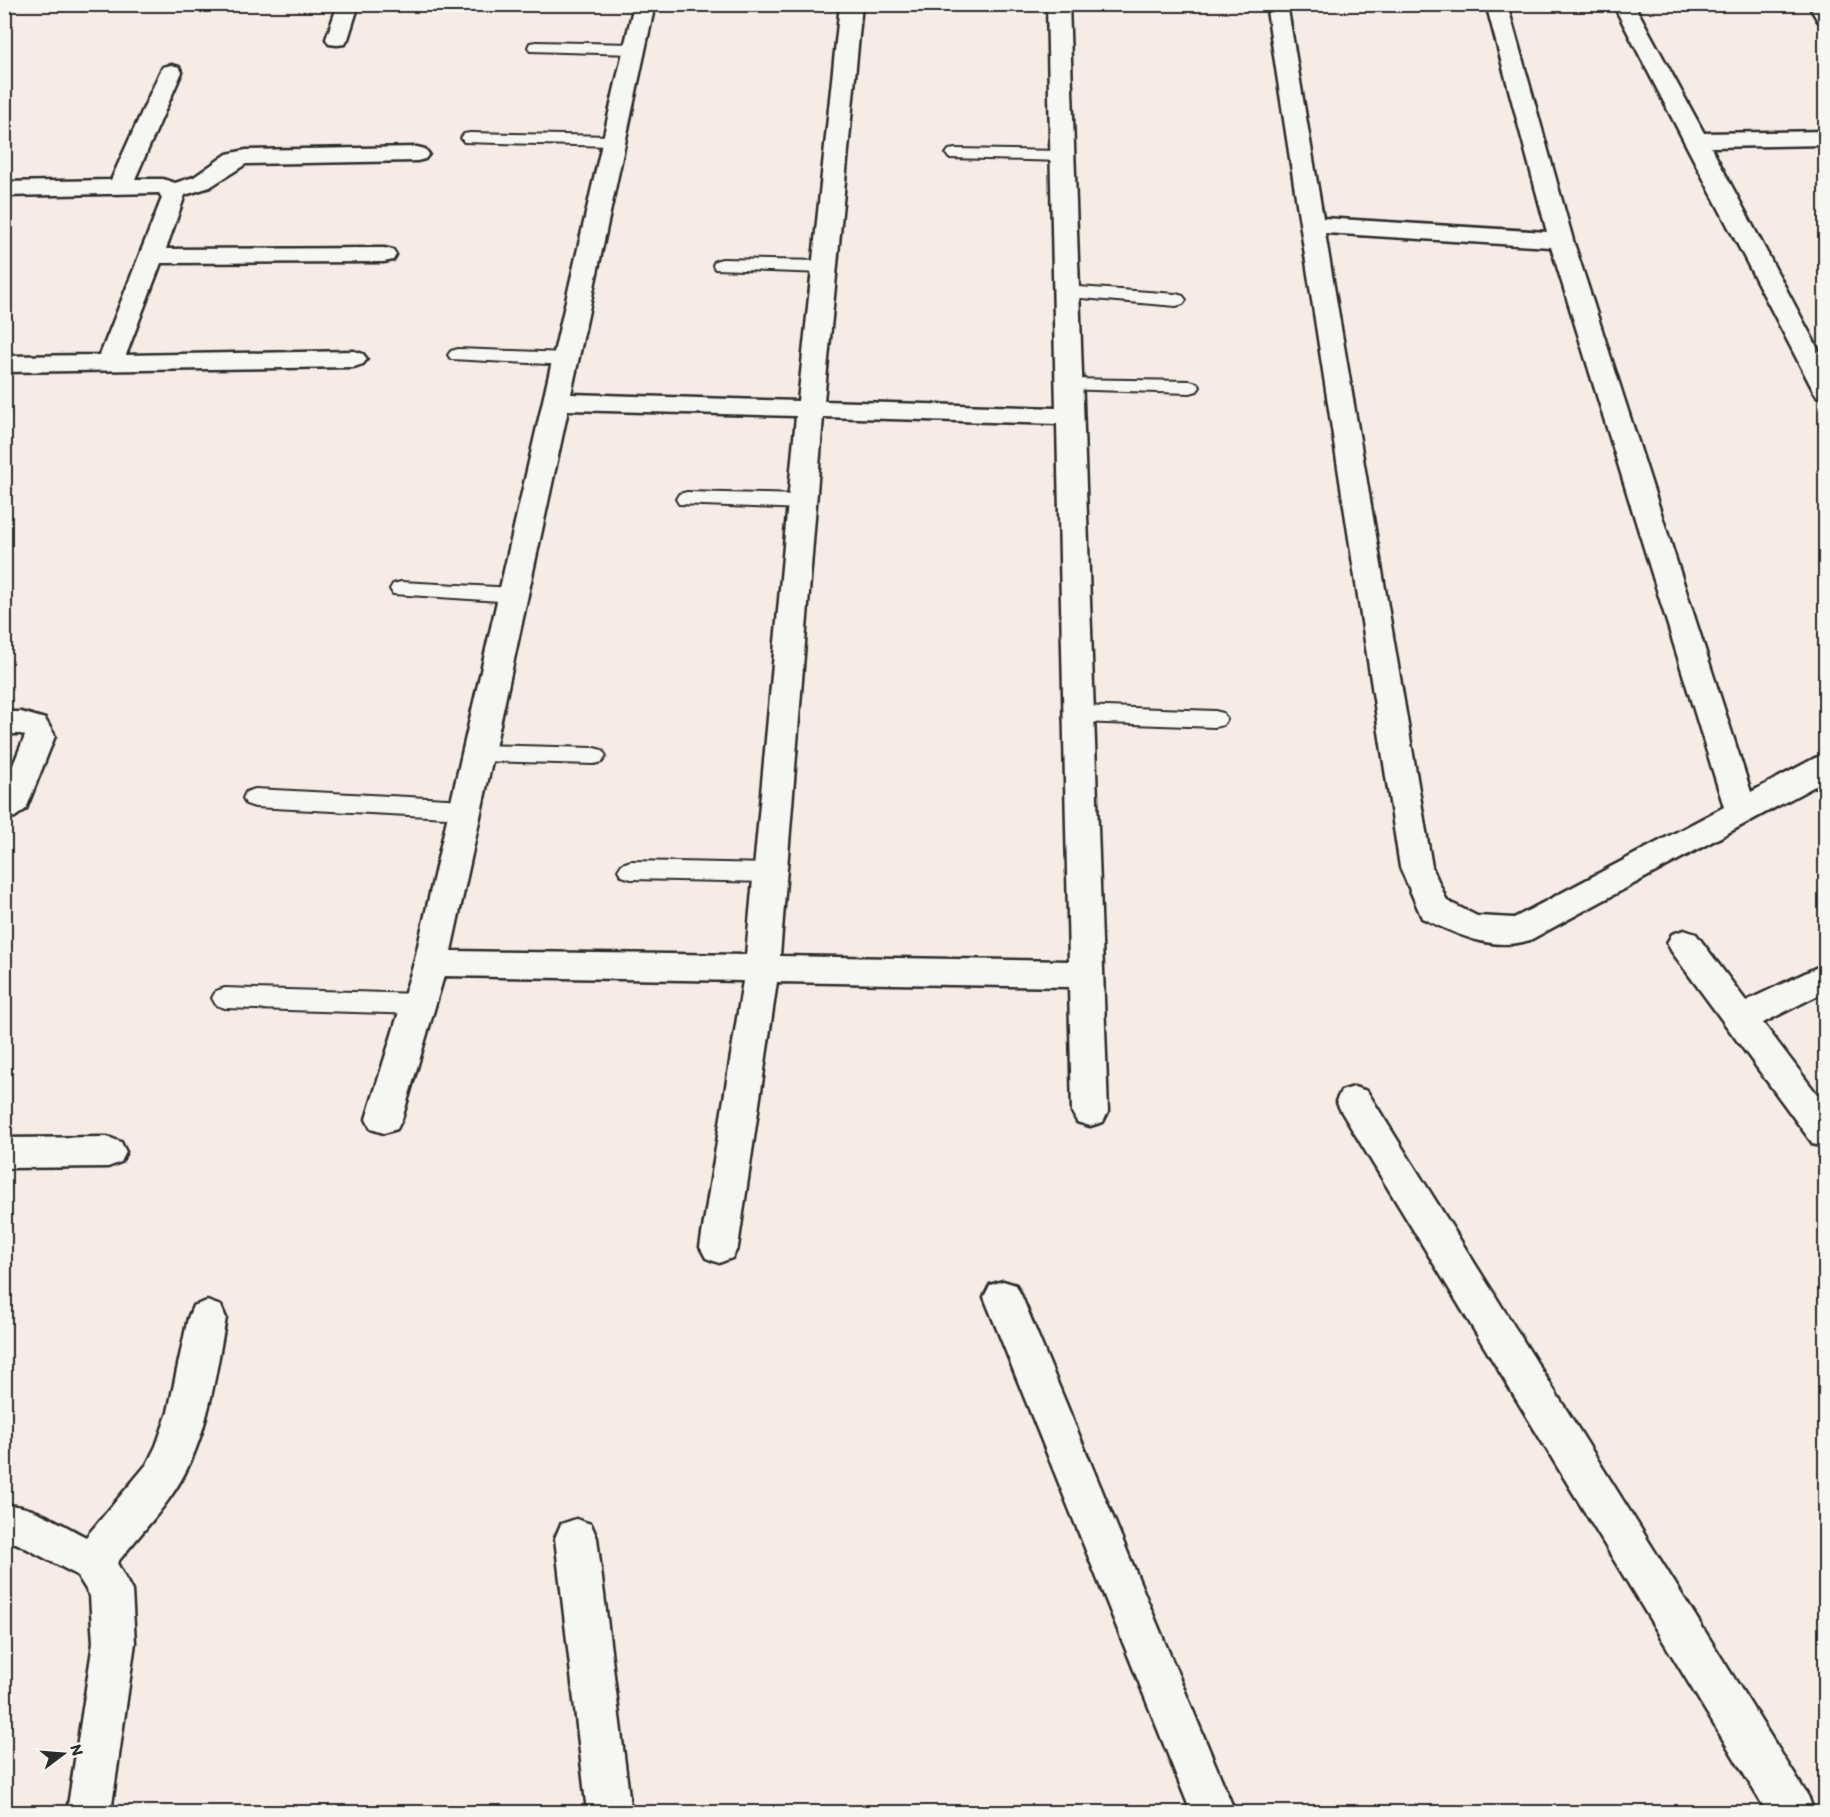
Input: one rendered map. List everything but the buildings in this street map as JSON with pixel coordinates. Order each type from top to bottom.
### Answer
[{"type":"street","points":[[337,39],[349,4]]},
{"type":"street","points":[[384,1119],[431,963],[515,595],[613,141],[645,4]]},
{"type":"street","points":[[719,1247],[762,969],[810,409],[851,4]]},
{"type":"street","points":[[1058,4],[1090,1112]]},
{"type":"street","points":[[1276,4],[1416,867],[1434,909],[1472,928],[1518,931],[1826,766]]},
{"type":"street","points":[[1496,4],[1561,240],[1741,812]]},
{"type":"street","points":[[1623,4],[1826,390]]},
{"type":"street","points":[[1818,4],[1826,16]]},
{"type":"street","points":[[120,187],[171,72]]},
{"type":"street","points":[[1696,140],[1826,138]]},
{"type":"street","points":[[172,191],[202,182],[218,173],[228,163],[246,157],[417,154]]},
{"type":"street","points":[[4,189],[163,186],[172,191],[174,198],[110,362]]},
{"type":"street","points":[[1313,225],[1561,240]]},
{"type":"street","points":[[152,256],[384,255]]},
{"type":"street","points":[[4,364],[354,359]]},
{"type":"street","points":[[557,402],[1069,416]]},
{"type":"street","points":[[4,723],[34,726],[40,736],[15,801],[4,809]]},
{"type":"street","points":[[1684,943],[1826,1134]]},
{"type":"street","points":[[431,963],[1085,974]]},
{"type":"street","points":[[1740,1019],[1826,976]]},
{"type":"street","points":[[1354,1101],[1792,1812]]},
{"type":"street","points":[[4,1153],[108,1152]]},
{"type":"street","points":[[1003,1297],[1213,1812]]},
{"type":"street","points":[[92,1561],[161,1477],[174,1451],[188,1412],[207,1318]]},
{"type":"street","points":[[4,1524],[20,1524],[92,1561],[111,1591],[114,1643],[89,1812]]},
{"type":"street","points":[[576,1538],[609,1812]]},
{"type":"lane","points":[[536,47],[634,49]]},
{"type":"lane","points":[[470,138],[613,141]]},
{"type":"lane","points":[[955,154],[1062,156]]},
{"type":"lane","points":[[722,265],[824,267]]},
{"type":"lane","points":[[1065,292],[1176,300]]},
{"type":"lane","points":[[459,355],[567,359]]},
{"type":"lane","points":[[1068,385],[1190,387]]},
{"type":"lane","points":[[687,499],[802,502]]},
{"type":"lane","points":[[401,589],[515,595]]},
{"type":"lane","points":[[1079,714],[1215,719]]},
{"type":"lane","points":[[478,753],[594,756]]},
{"type":"lane","points":[[255,798],[466,809]]},
{"type":"lane","points":[[632,870],[770,873]]},
{"type":"lane","points":[[225,998],[419,1004]]}]
